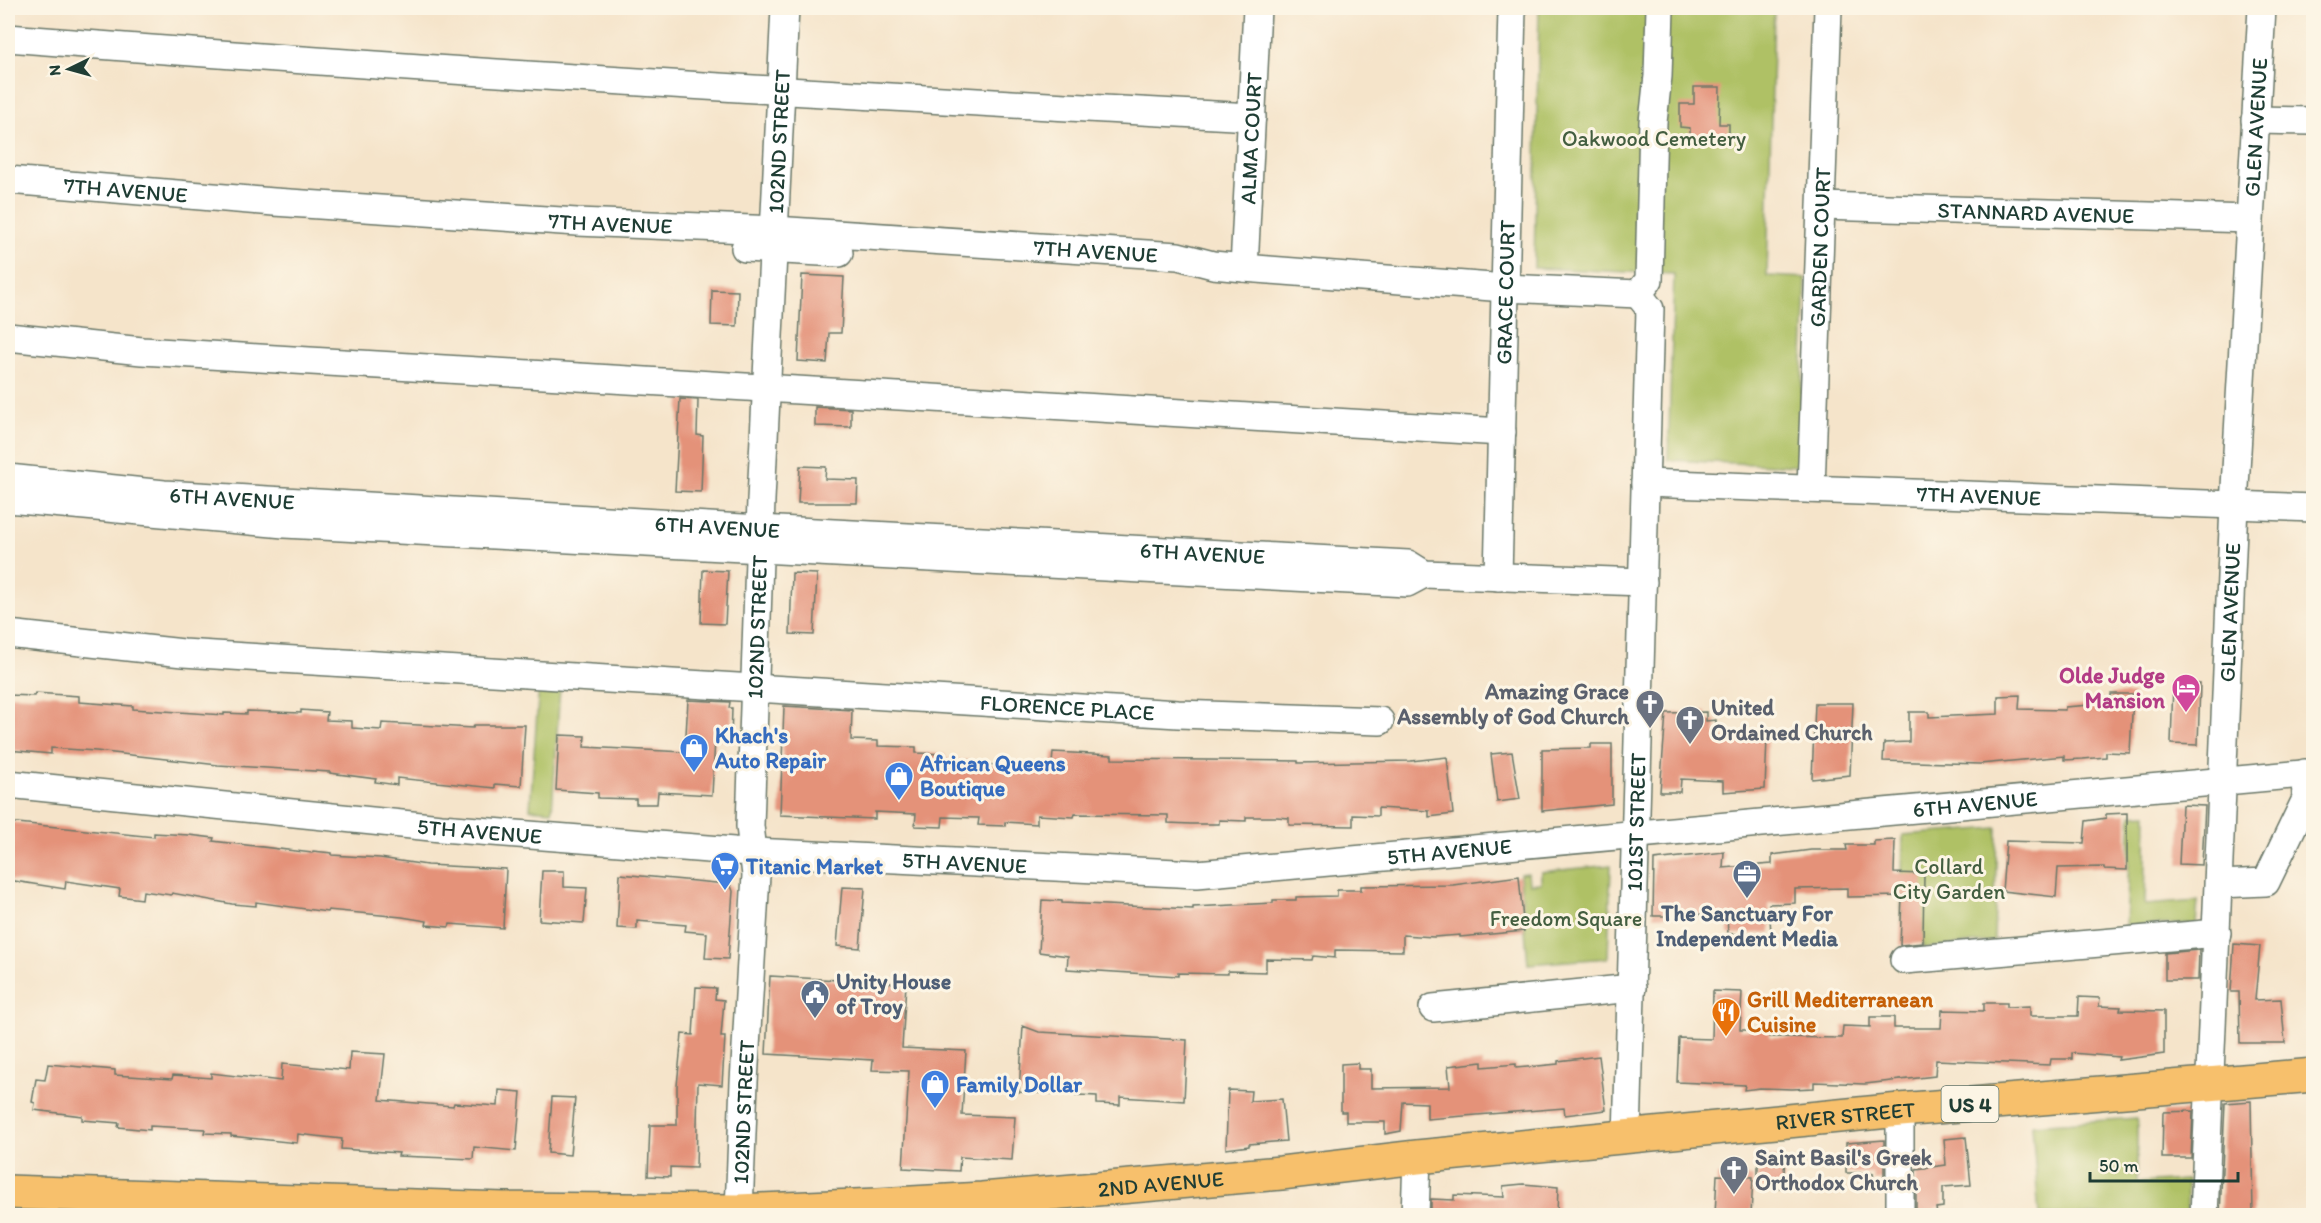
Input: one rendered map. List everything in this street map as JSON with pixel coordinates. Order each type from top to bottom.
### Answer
[{"type":"main road","name":"RIVER STREET","points":[[1627,1138],[1900,1110],[2313,1076]]},
{"type":"main road","name":"2ND AVENUE","points":[[8,1192],[504,1209],[739,1211],[982,1199],[1281,1173],[1417,1157],[1627,1138]]},
{"type":"street","name":"102ND STREET","points":[[739,1211],[756,875],[750,826],[760,538],[785,8]]},
{"type":"street","name":"ALMA COURT","points":[[1244,268],[1257,8]]},
{"type":"street","name":"GRACE COURT","points":[[1498,577],[1512,8]]},
{"type":"street","points":[[1638,294],[1649,280],[1653,122],[1658,75],[1660,8]]},
{"type":"street","name":"GARDEN COURT","points":[[1811,489],[1828,8]]},
{"type":"street","name":"GLEN AVENUE","points":[[2204,1215],[2234,505],[2262,8]]},
{"type":"street","points":[[8,38],[296,61],[781,93],[1251,117]]},
{"type":"street","points":[[2255,120],[2313,122]]},
{"type":"street","name":"7TH AVENUE","points":[[8,180],[260,210]]},
{"type":"street","name":"7TH AVENUE","points":[[8,196],[773,240],[1178,273],[1213,266],[1505,288],[1638,294]]},
{"type":"street","name":"STANNARD AVENUE","points":[[1822,206],[2249,219]]},
{"type":"street","name":"101ST STREET","points":[[1627,1138],[1650,309],[1638,294]]},
{"type":"street","points":[[8,337],[142,351],[1502,432]]},
{"type":"street","name":"6TH AVENUE","points":[[8,478],[164,494],[210,507]]},
{"type":"street","name":"7TH AVENUE","points":[[1645,483],[2313,508]]},
{"type":"street","name":"6TH AVENUE","points":[[8,499],[210,507],[760,538],[1408,564],[1424,574],[1643,582]]},
{"type":"street","name":"FLORENCE PLACE","points":[[8,634],[183,653],[1166,714],[1380,721]]},
{"type":"street","points":[[2219,884],[2266,882],[2306,799],[2309,773]]},
{"type":"street","name":"6TH AVENUE","points":[[1636,834],[2309,773]]},
{"type":"street","name":"5TH AVENUE","points":[[8,784],[441,828],[753,852],[1197,874],[1636,834]]},
{"type":"street","points":[[1904,960],[2217,933]]},
{"type":"street","points":[[1433,1008],[1632,988]]},
{"type":"street","points":[[1900,1110],[1900,1215]]},
{"type":"street","points":[[1415,1215],[1417,1157]]},
{"type":"green space","name":"Oakwood Cemetery","points":[[1539,8],[1774,8],[1767,276],[1806,278],[1799,466],[1668,460],[1674,274],[1534,268]]},
{"type":"green space","points":[[539,685],[560,687],[552,811],[530,809]]},
{"type":"green space","points":[[2147,814],[2145,905],[2198,901],[2196,924],[2126,925],[2131,815]]},
{"type":"green space","name":"Collard City Garden","points":[[1997,828],[1994,941],[1923,948],[1923,924],[1901,922],[1903,835]]},
{"type":"green space","name":"Freedom Square","points":[[1611,865],[1608,958],[1528,964],[1520,874],[1528,873],[1529,884],[1541,883],[1541,872]]},
{"type":"green space","points":[[2137,1118],[2137,1183],[2187,1180],[2187,1215],[2039,1215],[2032,1125]]},
{"type":"building","points":[[1694,87],[1720,87],[1719,124],[1729,124],[1729,141],[1690,140],[1690,128],[1680,127],[1680,104],[1694,104]]},
{"type":"building","points":[[802,275],[844,277],[841,333],[829,333],[827,363],[798,361]]},
{"type":"building","points":[[712,290],[738,291],[737,326],[711,325]]},
{"type":"building","points":[[680,399],[698,400],[697,435],[703,436],[701,492],[675,491]]},
{"type":"building","points":[[815,407],[851,409],[851,427],[815,426]]},
{"type":"building","points":[[800,466],[826,467],[825,479],[858,480],[857,503],[798,503]]},
{"type":"building","points":[[703,570],[728,571],[725,624],[701,623]]},
{"type":"building","points":[[792,573],[817,574],[814,635],[790,634]]},
{"type":"building","name":"Olde Judge Mansion","points":[[2173,683],[2200,684],[2198,745],[2171,744]]},
{"type":"building","points":[[35,693],[79,696],[79,702],[133,706],[133,709],[224,715],[224,713],[247,714],[247,711],[327,712],[326,720],[352,721],[352,728],[381,730],[382,723],[473,728],[474,725],[525,725],[521,786],[495,784],[495,788],[397,778],[397,785],[375,782],[376,779],[330,772],[218,765],[96,751],[51,748],[51,754],[8,750],[8,695],[34,696]]},
{"type":"building","points":[[2111,694],[2133,694],[2130,753],[2106,752],[2106,757],[2064,760],[2064,756],[1980,764],[1883,761],[1884,743],[1909,742],[1909,712],[1929,712],[1929,717],[1998,714],[1998,696],[2020,695],[2019,709],[2065,710],[2065,707],[2090,705],[2090,702],[2111,701]]},
{"type":"building","points":[[688,700],[730,702],[729,708],[732,708],[731,740],[715,739],[712,795],[658,792],[657,804],[636,804],[636,799],[598,798],[598,793],[556,790],[559,735],[585,736],[584,747],[685,752]]},
{"type":"building","points":[[1815,703],[1853,703],[1850,775],[1812,779]]},
{"type":"building","points":[[784,706],[852,710],[851,740],[878,741],[878,746],[916,747],[916,753],[945,754],[945,759],[977,761],[977,765],[1052,764],[1053,752],[1112,755],[1112,759],[1298,761],[1298,763],[1411,761],[1447,757],[1453,814],[1429,817],[1429,811],[1378,808],[1378,816],[1353,815],[1353,826],[1289,825],[1289,818],[1276,817],[1246,817],[1246,821],[1219,820],[1219,824],[1191,824],[1168,823],[1168,815],[1075,814],[1074,817],[1037,815],[1037,824],[1005,822],[1005,826],[978,825],[979,818],[943,817],[942,827],[915,826],[916,814],[875,812],[875,819],[780,815]]},
{"type":"building","points":[[1706,712],[1706,721],[1716,720],[1716,739],[1767,738],[1765,789],[1723,792],[1723,781],[1681,779],[1680,792],[1660,792],[1666,713]]},
{"type":"building","points":[[1591,744],[1612,744],[1612,804],[1542,811],[1542,749],[1591,748]]},
{"type":"building","points":[[1512,752],[1520,799],[1497,802],[1491,754]]},
{"type":"building","points":[[2182,805],[2205,806],[2202,865],[2179,864]]},
{"type":"building","points":[[2127,813],[2127,870],[2104,869],[2104,867],[2058,868],[2056,897],[2002,891],[2006,841],[2084,843],[2086,821],[2106,818],[2106,814]]},
{"type":"building","points":[[8,822],[154,837],[154,833],[189,835],[214,838],[213,841],[312,853],[313,851],[427,865],[506,869],[503,928],[450,924],[449,927],[426,925],[427,921],[402,917],[328,910],[327,912],[256,902],[256,906],[232,904],[172,893],[171,895],[143,891],[142,899],[119,896],[120,889],[66,881],[65,889],[8,880]]},
{"type":"building","points":[[1895,840],[1894,873],[1924,874],[1923,943],[1900,945],[1902,896],[1847,897],[1847,888],[1795,889],[1795,903],[1769,904],[1771,933],[1728,934],[1727,915],[1653,916],[1654,860],[1724,852],[1723,868],[1772,864],[1772,855],[1811,850],[1847,850],[1846,845],[1874,845],[1874,841]]},
{"type":"building","points":[[542,871],[564,871],[564,887],[587,888],[584,923],[539,920]]},
{"type":"building","points":[[620,874],[731,886],[733,891],[728,959],[705,958],[707,933],[685,931],[686,925],[637,921],[637,929],[617,928]]},
{"type":"building","points":[[1519,876],[1524,931],[1460,937],[1460,935],[1434,937],[1403,935],[1403,951],[1335,950],[1335,958],[1313,956],[1312,960],[1266,959],[1266,972],[1178,973],[1178,976],[1067,969],[1068,956],[1039,952],[1042,900],[1062,901],[1062,903],[1193,909],[1193,907],[1273,903],[1273,900],[1296,900],[1296,897],[1337,896],[1337,890],[1361,890],[1361,886],[1453,885]]},
{"type":"building","points":[[842,887],[865,888],[860,948],[837,946]]},
{"type":"building","points":[[2234,944],[2260,946],[2255,1000],[2281,999],[2285,1043],[2240,1043],[2239,992],[2231,992]]},
{"type":"building","points":[[2199,950],[2198,980],[2165,980],[2165,953]]},
{"type":"building","points":[[770,976],[906,984],[902,1048],[966,1051],[962,1115],[1015,1117],[1012,1160],[960,1157],[959,1171],[903,1168],[909,1071],[872,1070],[873,1060],[766,1054]]},
{"type":"building","points":[[696,987],[716,988],[715,999],[724,1000],[721,1037],[725,1037],[722,1085],[698,1083],[696,1168],[670,1167],[670,1177],[648,1176],[650,1125],[677,1125],[677,1086],[682,1034],[693,1035]]},
{"type":"building","points":[[1713,991],[1742,992],[1740,1030],[1770,1030],[1770,1037],[1842,1038],[1843,1026],[1870,1027],[1870,1017],[1894,1017],[1894,1028],[1941,1028],[1942,1010],[1984,1011],[1984,1003],[2007,1003],[2007,1007],[2030,1006],[2030,1016],[2078,1016],[2079,997],[2100,998],[2099,1006],[2121,1007],[2120,1010],[2164,1011],[2164,1054],[2118,1060],[2119,1057],[2072,1053],[2072,1059],[2051,1059],[2050,1065],[1936,1060],[1935,1076],[1865,1084],[1814,1082],[1814,1088],[1744,1090],[1745,1085],[1677,1082],[1679,1038],[1712,1039]]},
{"type":"building","points":[[1023,1026],[1039,1032],[1187,1040],[1184,1101],[1120,1097],[1120,1105],[1097,1104],[1097,1096],[1019,1092]]},
{"type":"building","points":[[350,1052],[385,1054],[380,1100],[453,1106],[454,1103],[498,1106],[499,1090],[521,1092],[516,1151],[474,1147],[473,1159],[398,1156],[399,1153],[341,1149],[342,1139],[298,1134],[297,1143],[231,1136],[231,1134],[204,1133],[205,1129],[150,1126],[150,1130],[118,1127],[119,1123],[82,1120],[82,1116],[34,1110],[35,1103],[32,1102],[36,1079],[45,1080],[48,1064],[115,1070],[115,1075],[172,1079],[173,1075],[211,1078],[211,1073],[281,1081],[282,1064],[349,1070]]},
{"type":"building","points":[[1599,1056],[1606,1110],[1565,1115],[1564,1108],[1427,1119],[1427,1103],[1403,1102],[1401,1131],[1385,1134],[1385,1122],[1346,1122],[1346,1112],[1341,1112],[1341,1064],[1358,1063],[1358,1069],[1371,1069],[1371,1088],[1450,1087],[1448,1066],[1482,1062],[1482,1067],[1516,1064],[1516,1068],[1558,1064],[1558,1061]]},
{"type":"building","points":[[1228,1090],[1251,1091],[1250,1101],[1282,1099],[1286,1141],[1249,1144],[1249,1146],[1226,1149]]},
{"type":"building","points":[[552,1097],[575,1098],[570,1155],[548,1153]]},
{"type":"building","points":[[2251,1101],[2253,1215],[2220,1215],[2225,1103]]},
{"type":"building","points":[[2193,1111],[2191,1158],[2162,1158],[2163,1112]]},
{"type":"building","points":[[1966,1137],[1971,1185],[1943,1187],[1943,1207],[1936,1208],[1937,1215],[1916,1215],[1916,1169],[1946,1165],[1944,1139]]},
{"type":"building","points":[[1884,1140],[1884,1180],[1874,1181],[1873,1173],[1846,1173],[1846,1143]]},
{"type":"building","points":[[1758,1157],[1785,1157],[1783,1188],[1758,1187]]},
{"type":"building","name":"Saint Basil's Greek Orthodox Church","points":[[1717,1175],[1753,1177],[1751,1215],[1715,1215]]},
{"type":"building","points":[[1523,1184],[1558,1187],[1557,1215],[1431,1215],[1431,1199],[1454,1200],[1454,1195],[1504,1197],[1503,1186]]},
{"type":"place","name":"Olde Judge Mansion","points":[[2186,714]]},
{"type":"place","name":"Amazing Grace Assembly of God Church","points":[[1650,730]]},
{"type":"place","name":"United Ordained Church","points":[[1690,746]]},
{"type":"place","name":"Khach's Auto Repair","points":[[694,774]]},
{"type":"place","name":"African Queens Boutique","points":[[899,802]]},
{"type":"place","name":"Titanic Market","points":[[725,892]]},
{"type":"place","name":"The Sanctuary For Independent Media","points":[[1747,900]]},
{"type":"place","name":"Unity House of Troy","points":[[815,1020]]},
{"type":"place","name":"Grill Mediterranean Cuisine","points":[[1726,1038]]},
{"type":"place","name":"Family Dollar","points":[[935,1110]]},
{"type":"place","name":"Saint Basil's Greek Orthodox Church","points":[[1734,1196]]}]
